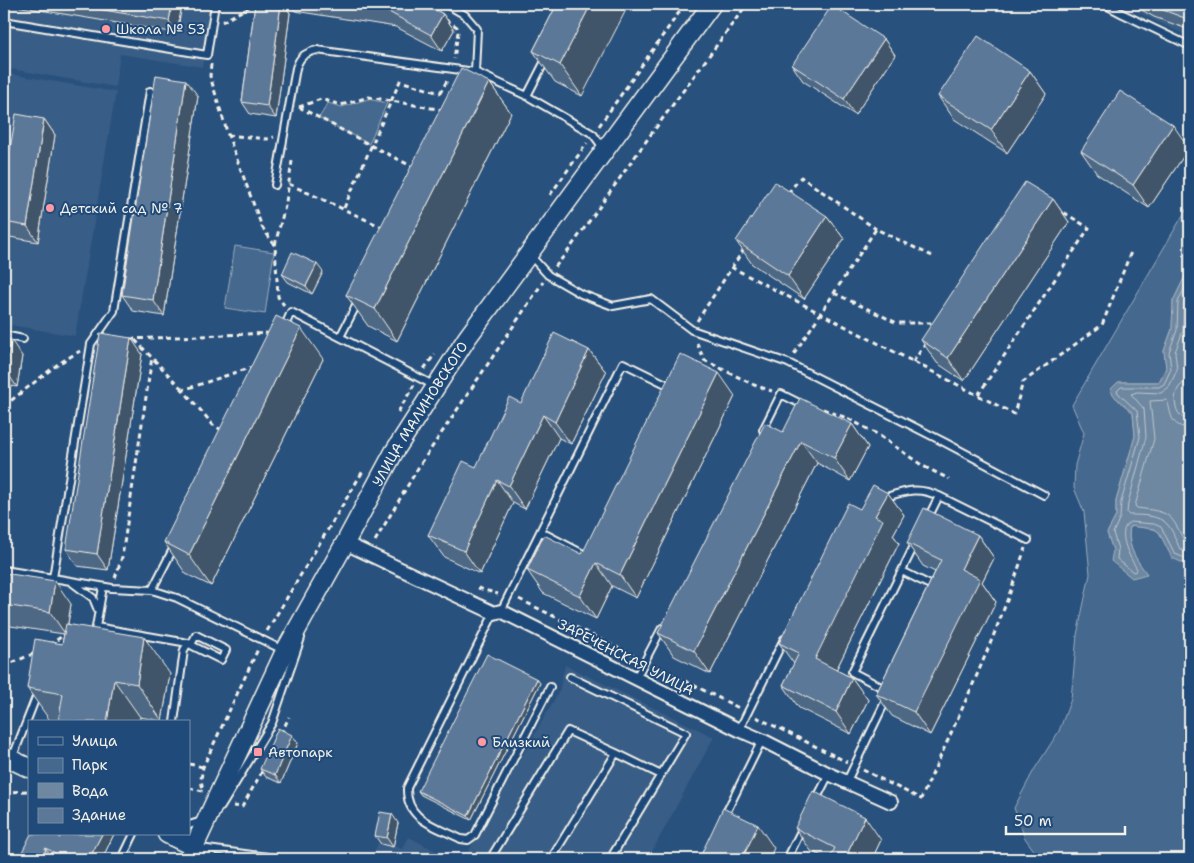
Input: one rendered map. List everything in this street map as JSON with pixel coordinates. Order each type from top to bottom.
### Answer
[{"type":"street","name":"УЛИЦА МАЛИНОВСКОГО","points":[[190,853],[284,651],[346,543],[394,452],[467,338],[712,4]]},
{"type":"street","name":"ЗАРЕЧЕНСКАЯ УЛИЦА","points":[[346,543],[498,612],[829,774],[891,802]]},
{"type":"street","points":[[12,758],[28,767]]},
{"type":"street","points":[[169,836],[190,853],[211,859]]},
{"type":"lane","points":[[4,21],[207,55],[216,4]]},
{"type":"lane","points":[[446,4],[465,15],[477,29],[475,72],[471,80]]},
{"type":"lane","points":[[1104,4],[1190,46]]},
{"type":"lane","points":[[275,185],[299,58],[306,52],[317,50],[475,72],[527,96],[593,134],[605,150]]},
{"type":"lane","points":[[527,96],[548,54]]},
{"type":"lane","points":[[54,578],[91,344],[114,311],[150,91]]},
{"type":"lane","points":[[528,254],[548,275],[581,294],[613,306],[651,299],[692,330],[788,363],[1044,495]]},
{"type":"lane","points":[[340,337],[362,293]]},
{"type":"lane","points":[[280,334],[291,312],[435,386]]},
{"type":"lane","points":[[4,335],[23,338]]},
{"type":"lane","points":[[550,687],[475,835],[468,840],[461,839],[414,814],[408,806],[407,788],[498,612],[509,596],[623,363],[676,389],[672,398]]},
{"type":"lane","points":[[760,436],[781,394],[815,408]]},
{"type":"lane","points":[[876,501],[912,489],[926,490],[1028,540]]},
{"type":"lane","points":[[923,529],[939,496]]},
{"type":"lane","points":[[541,532],[592,558],[596,550]]},
{"type":"lane","points":[[890,692],[852,672],[918,537]]},
{"type":"lane","points":[[152,590],[178,538]]},
{"type":"lane","points":[[4,570],[112,588],[152,590],[185,601],[284,651]]},
{"type":"lane","points":[[902,571],[940,590],[936,598]]},
{"type":"lane","points":[[69,581],[93,598],[98,611]]},
{"type":"lane","points":[[88,642],[96,628],[103,586]]},
{"type":"lane","points":[[190,825],[206,820],[220,809],[272,724],[315,596]]},
{"type":"lane","points":[[636,678],[663,626]]},
{"type":"lane","points":[[96,628],[189,644],[221,660],[226,650],[196,635],[189,644],[184,650],[174,720]]},
{"type":"lane","points":[[739,730],[787,634]]},
{"type":"lane","points":[[570,677],[686,733],[610,859]]},
{"type":"lane","points":[[847,781],[894,683]]},
{"type":"lane","points":[[30,720],[40,687]]},
{"type":"lane","points":[[490,859],[568,731],[661,774]]},
{"type":"lane","points":[[12,758],[26,732]]},
{"type":"lane","points":[[720,825],[762,740]]},
{"type":"lane","points":[[551,859],[616,753]]},
{"type":"lane","points":[[812,808],[829,774]]},
{"type":"lane","points":[[787,859],[808,817]]},
{"type":"lane","points":[[122,859],[133,836]]},
{"type":"lane","points":[[190,853],[283,859]]},
{"type":"path","points":[[218,18],[217,24],[254,4]]},
{"type":"path","points":[[344,208],[400,81],[440,94],[452,68],[458,32],[457,26],[441,17]]},
{"type":"path","points":[[211,57],[210,76],[228,135],[262,227],[275,246],[278,297],[287,308]]},
{"type":"path","points":[[299,107],[321,99],[341,105],[369,97],[448,111]]},
{"type":"path","points":[[290,101],[424,172]]},
{"type":"path","points":[[228,135],[267,139],[276,136],[286,122]]},
{"type":"path","points":[[782,200],[801,176],[876,229],[932,256]]},
{"type":"path","points":[[289,184],[385,228]]},
{"type":"path","points":[[978,395],[1088,228],[1058,208]]},
{"type":"path","points":[[788,363],[876,229]]},
{"type":"path","points":[[746,246],[692,330],[704,360],[754,385],[781,394]]},
{"type":"path","points":[[731,267],[1014,414],[1023,382],[1102,325],[1131,252]]},
{"type":"path","points":[[834,293],[897,323],[939,323],[934,331]]},
{"type":"path","points":[[128,339],[275,333],[270,342]]},
{"type":"path","points":[[914,362],[929,338]]},
{"type":"path","points":[[135,340],[184,390],[214,426],[230,434]]},
{"type":"path","points":[[4,406],[58,364],[91,344]]},
{"type":"path","points":[[112,588],[122,557],[152,357]]},
{"type":"path","points":[[184,390],[252,366],[257,369]]},
{"type":"path","points":[[4,401],[9,402]]},
{"type":"path","points":[[815,408],[850,419],[877,434],[923,466],[948,479]]},
{"type":"path","points":[[475,588],[523,600],[921,799],[1001,617],[1028,540]]},
{"type":"path","points":[[43,648],[64,635],[66,627]]},
{"type":"path","points":[[4,666],[36,653]]},
{"type":"path","points":[[278,741],[289,717]]},
{"type":"path","points":[[190,764],[203,766],[201,779],[203,792],[190,788]]},
{"type":"path","points":[[232,806],[242,807],[266,764]]},
{"type":"path","points":[[4,792],[28,791]]},
{"type":"shaded area","name":"Школа № 53","points":[[4,4],[213,4],[202,67],[120,54],[115,87],[4,68]]},
{"type":"shaded area","points":[[1123,4],[1190,4],[1190,37],[1155,21]]},
{"type":"shaded area","name":"Детский сад № 7","points":[[4,73],[116,92],[75,336],[4,324]]},
{"type":"shaded area","points":[[565,665],[714,737],[648,859],[464,859],[559,691]]},
{"type":"shaded area","points":[[409,837],[451,859],[372,859],[372,855],[379,842],[387,845],[388,843],[402,849]]},
{"type":"green space","points":[[368,99],[387,103],[369,144],[319,118],[328,103],[342,107]]},
{"type":"green space","points":[[1190,203],[1190,266],[1173,301],[1172,329],[1164,351],[1166,368],[1159,382],[1119,382],[1115,397],[1133,413],[1135,436],[1116,501],[1116,516],[1107,533],[1113,550],[1147,574],[1133,552],[1129,533],[1130,526],[1154,529],[1159,532],[1169,552],[1190,566],[1190,856],[1188,859],[1040,859],[1025,838],[1014,808],[1034,770],[1059,731],[1071,699],[1077,635],[1090,574],[1084,512],[1074,488],[1075,465],[1084,433],[1072,405]]},
{"type":"green space","points":[[235,246],[274,252],[265,314],[225,308]]},
{"type":"water","points":[[1190,266],[1190,378],[1187,407],[1190,411],[1190,566],[1172,558],[1159,532],[1154,529],[1130,526],[1129,540],[1131,546],[1147,574],[1132,578],[1111,561],[1113,550],[1107,533],[1116,516],[1116,501],[1135,436],[1133,413],[1110,390],[1118,382],[1159,382],[1166,368],[1164,351],[1172,329],[1173,301]]},
{"type":"building","points":[[68,4],[172,4],[169,21]]},
{"type":"building","points":[[255,4],[281,4],[267,106],[242,102]]},
{"type":"building","points":[[340,4],[425,4],[443,14],[431,35],[385,10]]},
{"type":"building","points":[[557,4],[591,4],[560,65],[533,51]]},
{"type":"building","points":[[1147,4],[1190,4],[1190,20]]},
{"type":"building","points":[[832,5],[884,39],[844,99],[792,65]]},
{"type":"building","points":[[978,36],[1030,71],[991,130],[938,96]]},
{"type":"building","points":[[461,68],[489,82],[375,309],[346,295]]},
{"type":"building","points":[[156,75],[186,80],[153,300],[122,295]]},
{"type":"building","points":[[1120,91],[1173,125],[1133,185],[1081,151]]},
{"type":"building","points":[[16,114],[44,119],[27,226],[4,222],[6,176],[4,176],[4,154],[9,155]]},
{"type":"building","points":[[775,182],[827,216],[788,276],[736,241]]},
{"type":"building","points":[[1025,182],[1053,199],[948,358],[921,340]]},
{"type":"building","points":[[292,252],[317,264],[306,286],[282,274]]},
{"type":"building","points":[[276,316],[301,328],[189,555],[164,542]]},
{"type":"building","points":[[100,333],[131,338],[97,554],[66,549]]},
{"type":"building","points":[[554,333],[589,350],[555,422],[543,415],[509,486],[497,480],[464,551],[428,535],[463,461],[476,467],[509,397],[521,403]]},
{"type":"building","points":[[4,339],[11,340],[6,371],[4,371]]},
{"type":"building","points":[[680,354],[719,373],[620,575],[596,563],[580,596],[527,570],[544,535],[582,554]]},
{"type":"building","points":[[800,398],[852,424],[834,458],[801,441],[694,651],[658,633],[765,423],[783,432]]},
{"type":"building","points":[[873,485],[888,493],[875,516],[883,520],[815,659],[852,678],[836,712],[783,685],[799,653],[779,643],[848,503],[860,509]]},
{"type":"building","points":[[924,508],[978,535],[961,569],[980,579],[914,712],[876,694],[941,560],[907,543]]},
{"type":"building","points":[[4,573],[55,581],[50,612],[4,605]]},
{"type":"building","points":[[66,624],[144,637],[137,684],[114,680],[107,720],[58,720],[63,694],[27,688],[35,639],[62,644]]},
{"type":"building","points":[[487,654],[537,679],[468,816],[418,791]]},
{"type":"building","points":[[278,728],[292,735],[275,775],[260,769]]},
{"type":"building","points":[[813,791],[865,817],[848,852],[863,859],[829,859],[835,848],[795,828]]},
{"type":"building","points":[[723,808],[758,825],[742,859],[699,859]]},
{"type":"building","points":[[380,812],[392,814],[387,838],[375,836]]},
{"type":"building","points":[[30,836],[56,836],[60,838],[60,836],[101,836],[89,859],[68,859],[45,848],[46,859],[36,859],[22,852]]},
{"type":"place","name":"Школа № 53","points":[[106,29]]},
{"type":"place","name":"Детский сад № 7","points":[[50,208]]},
{"type":"place","name":"Близкий","points":[[482,742]]},
{"type":"place","name":"Автопарк","points":[[258,752]]}]
